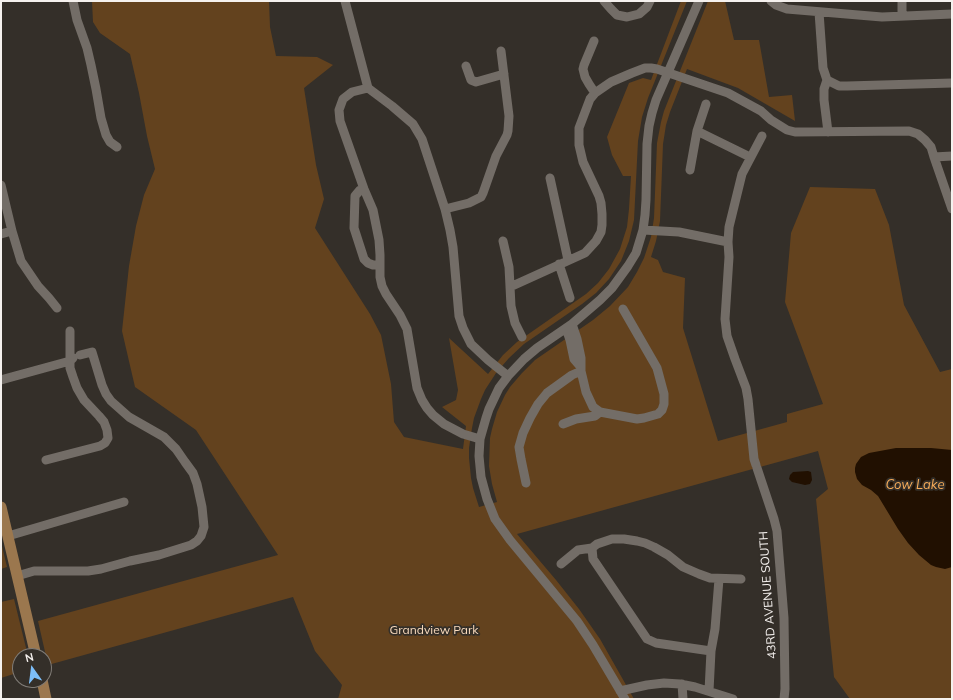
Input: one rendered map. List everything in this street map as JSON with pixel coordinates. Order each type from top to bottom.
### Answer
[{"type":"main road","points":[[1,507],[34,648]]},
{"type":"main road","points":[[44,688],[46,699]]},
{"type":"street","points":[[73,1],[77,20],[93,70],[101,118],[106,135],[110,142],[117,147]]},
{"type":"street","points":[[345,1],[368,88],[413,124],[425,146],[450,230],[453,247],[459,316],[463,328],[471,344],[478,352],[508,376]]},
{"type":"street","points":[[604,1],[617,15],[626,17],[639,14],[650,1]]},
{"type":"street","points":[[699,1],[656,100],[649,126],[645,215],[636,253],[612,288],[596,304],[569,326],[533,351],[508,376],[499,388],[490,406],[480,439],[479,456],[487,499],[494,516],[506,535],[577,622],[593,645],[622,695],[647,685],[664,683],[682,684],[695,687],[733,699]]},
{"type":"street","points":[[771,1],[776,5],[787,9],[882,17],[952,14]]},
{"type":"street","points":[[902,1],[902,16]]},
{"type":"street","points":[[819,12],[823,68],[827,80],[824,89],[824,100],[828,132]]},
{"type":"street","points":[[594,41],[583,69],[587,80],[595,93]]},
{"type":"street","points":[[445,209],[474,201],[481,197],[493,163],[508,131],[509,116],[501,51]]},
{"type":"street","points":[[466,66],[471,80],[476,82],[504,74]]},
{"type":"street","points":[[510,287],[586,253],[596,241],[601,232],[602,203],[583,162],[579,128],[590,99],[595,93],[611,82],[645,68],[668,72],[728,93],[761,111],[771,120],[787,130],[795,132],[909,131],[918,134],[930,147],[952,209]]},
{"type":"street","points":[[827,80],[839,86],[952,83]]},
{"type":"street","points":[[368,88],[352,92],[343,99],[338,110],[340,121],[373,210],[379,240],[380,277],[382,286],[400,315],[407,330],[415,378],[422,400],[433,415],[444,424],[463,434],[480,439]]},
{"type":"street","points":[[690,170],[697,131],[706,104]]},
{"type":"street","points":[[697,131],[750,157]]},
{"type":"street","name":"43RD AVENUE SOUTH","points":[[762,136],[740,179],[729,227],[726,329],[727,336],[746,388],[754,459],[777,531],[784,618],[784,699]]},
{"type":"street","points":[[934,157],[952,156]]},
{"type":"street","points":[[550,178],[568,260]]},
{"type":"street","points":[[1,186],[21,261],[38,286],[57,308]]},
{"type":"street","points":[[364,189],[360,190],[355,196],[354,228],[364,259],[373,265],[380,265]]},
{"type":"street","points":[[642,230],[679,232],[728,242]]},
{"type":"street","points":[[1,234],[12,231]]},
{"type":"street","points":[[503,241],[509,267],[512,314],[517,329],[522,337]]},
{"type":"street","points":[[559,264],[570,298]]},
{"type":"street","points":[[569,326],[577,339],[586,392],[593,407],[600,412],[638,419],[658,414],[662,410],[664,404],[664,394],[657,368],[623,308]]},
{"type":"street","points":[[46,460],[100,446],[105,443],[108,438],[104,422],[84,400],[72,377],[70,368],[75,358],[70,331]]},
{"type":"street","points":[[1,380],[92,352],[102,385],[111,401],[129,417],[164,438],[172,445],[193,473],[198,484],[204,527],[201,536],[191,545],[158,556],[88,571],[34,571],[17,576]]},
{"type":"street","points":[[526,483],[520,459],[520,447],[523,433],[538,404],[547,393],[581,369]]},
{"type":"street","points":[[563,424],[576,419],[595,416],[600,412]]},
{"type":"street","points":[[8,536],[124,502]]},
{"type":"street","points":[[561,564],[578,550],[592,548],[597,544],[612,539],[624,538],[654,547],[668,555],[683,567],[710,578],[741,579]]},
{"type":"street","points":[[592,548],[593,559],[647,638],[656,643],[711,651]]},
{"type":"street","points":[[709,691],[711,651],[715,629],[719,578]]},
{"type":"street","points":[[682,684],[683,699]]},
{"type":"green space","name":"Grandview Park","points":[[92,1],[269,1],[270,27],[276,56],[317,57],[333,65],[304,88],[316,165],[324,199],[315,228],[370,314],[381,335],[391,384],[394,422],[404,437],[463,449],[466,426],[442,407],[456,400],[458,390],[449,338],[488,374],[503,355],[517,342],[586,294],[598,283],[609,269],[620,249],[627,227],[631,176],[623,176],[612,155],[607,137],[629,83],[643,78],[651,80],[681,1],[687,1],[648,98],[642,117],[638,141],[634,220],[629,241],[621,261],[609,279],[596,293],[524,344],[509,358],[496,373],[481,399],[474,418],[469,448],[471,478],[479,507],[497,502],[489,466],[490,438],[497,412],[510,387],[535,360],[593,320],[610,306],[628,287],[644,258],[651,237],[654,218],[657,143],[664,111],[708,1],[725,1],[734,40],[759,40],[769,97],[792,95],[795,121],[738,88],[687,69],[666,125],[663,144],[660,221],[651,257],[658,260],[663,272],[685,278],[683,328],[718,441],[787,422],[787,414],[823,404],[785,302],[791,233],[810,187],[875,189],[889,225],[904,305],[940,372],[952,369],[952,699],[850,699],[834,677],[816,499],[828,489],[818,451],[517,534],[579,609],[600,639],[634,699],[338,699],[342,685],[315,651],[293,597],[52,664],[52,648],[44,648],[38,621],[278,555],[196,430],[135,387],[122,331],[129,266],[136,226],[144,195],[155,169],[130,54],[100,33],[93,22]]},
{"type":"green space","points":[[1,542],[7,567],[1,569]]},
{"type":"green space","points":[[14,599],[26,648],[12,648],[12,675],[1,678],[1,602]]},
{"type":"water","name":"Cow Lake","points":[[896,448],[931,448],[952,450],[952,567],[945,569],[936,567],[931,565],[919,555],[898,529],[878,496],[862,485],[857,479],[855,468],[861,457],[869,453]]},
{"type":"water","points":[[793,472],[811,472],[812,480],[810,484],[805,485],[792,482],[789,479]]}]
